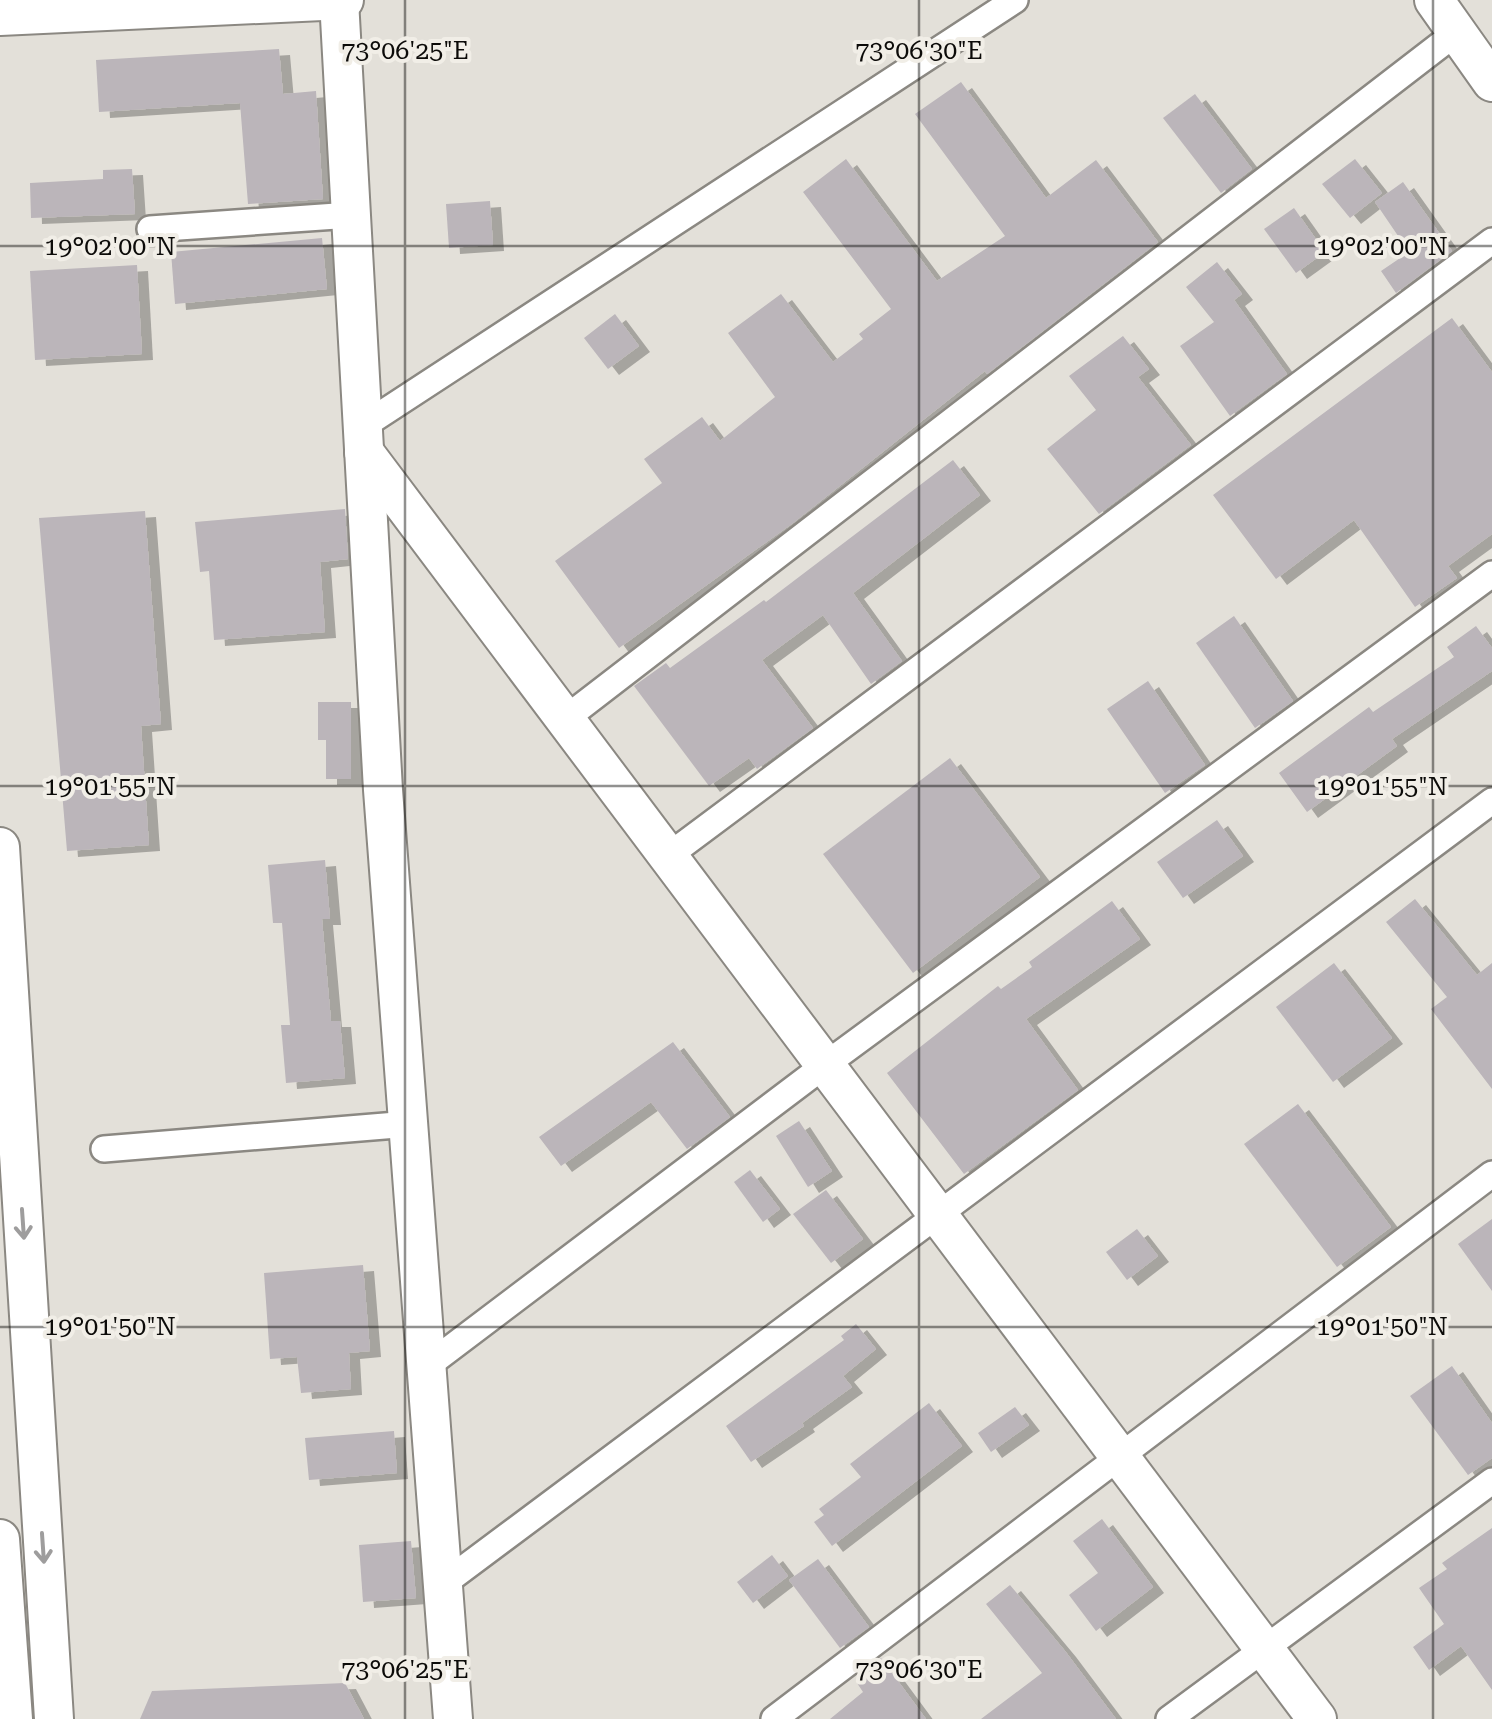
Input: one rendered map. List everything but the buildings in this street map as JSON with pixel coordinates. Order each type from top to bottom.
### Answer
[{"type":"street","points":[[0,16],[342,0],[385,817],[453,1719]]},
{"type":"street","points":[[363,439],[1015,0]]},
{"type":"street","points":[[1434,0],[1492,82]]},
{"type":"street","points":[[565,719],[1457,32]]},
{"type":"street","points":[[150,229],[351,215]]},
{"type":"street","points":[[668,856],[1492,241]]},
{"type":"street","points":[[363,439],[565,719],[1317,1719]]},
{"type":"street","points":[[428,1366],[825,1065],[1492,574]]},
{"type":"street","points":[[442,1584],[1492,801]]},
{"type":"street","points":[[0,847],[10,1163],[54,1719]]},
{"type":"street","points":[[104,1150],[409,1124]]},
{"type":"street","points":[[774,1719],[1492,1174]]},
{"type":"street","points":[[1169,1719],[1492,1481]]},
{"type":"street","points":[[0,1539],[13,1719]]}]
